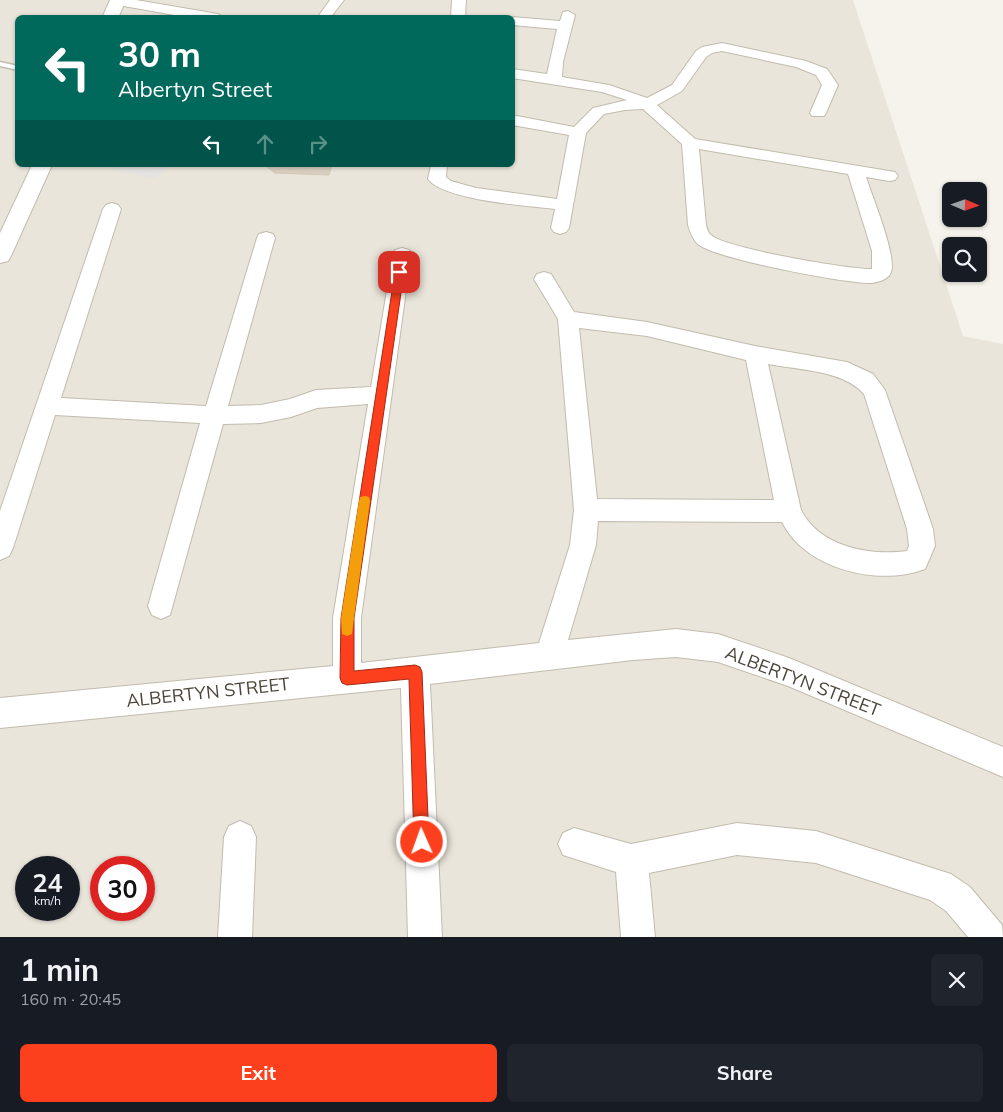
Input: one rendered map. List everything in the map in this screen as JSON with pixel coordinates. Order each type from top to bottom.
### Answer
[{"type":"street","points":[[325,15],[337,0]]},
{"type":"street","points":[[459,0],[462,15]]},
{"type":"street","points":[[111,15],[118,1],[200,15]]},
{"type":"street","points":[[515,21],[566,21],[554,80]]},
{"type":"street","points":[[560,228],[578,132],[599,111],[625,105],[647,104],[677,88],[701,54],[707,50],[722,47],[801,64],[822,72],[830,85],[818,113]]},
{"type":"street","points":[[515,74],[618,91],[647,104],[690,143],[889,176]]},
{"type":"street","points":[[515,121],[578,132]]},
{"type":"street","points":[[690,143],[697,225],[699,233],[706,241],[727,249],[839,273],[875,276],[882,271],[881,251],[855,170]]},
{"type":"street","points":[[0,256],[41,167]]},
{"type":"street","points":[[439,167],[437,179],[448,187],[470,192],[564,205]]},
{"type":"street","points":[[0,548],[112,209]]},
{"type":"street","points":[[161,606],[214,414],[266,238]]},
{"type":"street","points":[[347,678],[347,618],[402,254]]},
{"type":"street","points":[[544,279],[568,319],[586,510],[583,545],[549,656]]},
{"type":"street","points":[[568,319],[647,329],[755,354],[848,370],[870,384],[874,390],[920,529],[922,546],[916,561],[902,565],[843,558],[832,554],[804,535],[796,527],[789,511],[755,354]]},
{"type":"street","points":[[46,406],[214,414],[261,414],[291,408],[316,399],[380,395]]},
{"type":"street","points":[[586,510],[789,511]]},
{"type":"street","name":"ALBERTYN STREET","points":[[0,713],[415,672],[633,646],[676,643],[718,648],[789,672],[1003,762]]},
{"type":"street","points":[[415,672],[425,937]]},
{"type":"street","points":[[235,937],[240,837]]},
{"type":"street","points":[[574,844],[631,860],[737,839],[816,847],[939,886],[958,899],[990,937]]},
{"type":"street","points":[[631,860],[638,937]]},
{"type":"lane","points":[[0,64],[15,67]]},
{"type":"shaded area","points":[[0,0],[853,0],[942,272],[942,282],[945,282],[963,336],[1003,344],[1003,937],[0,937]]},
{"type":"shaded area","points":[[112,167],[167,167],[156,179],[111,169]]},
{"type":"building","points":[[268,167],[331,167],[329,175],[275,173]]},
{"type":"slow traffic","points":[[347,629],[347,618],[365,501]]},
{"type":"route","points":[[399,272],[347,618],[347,678],[415,672],[422,842]]}]
